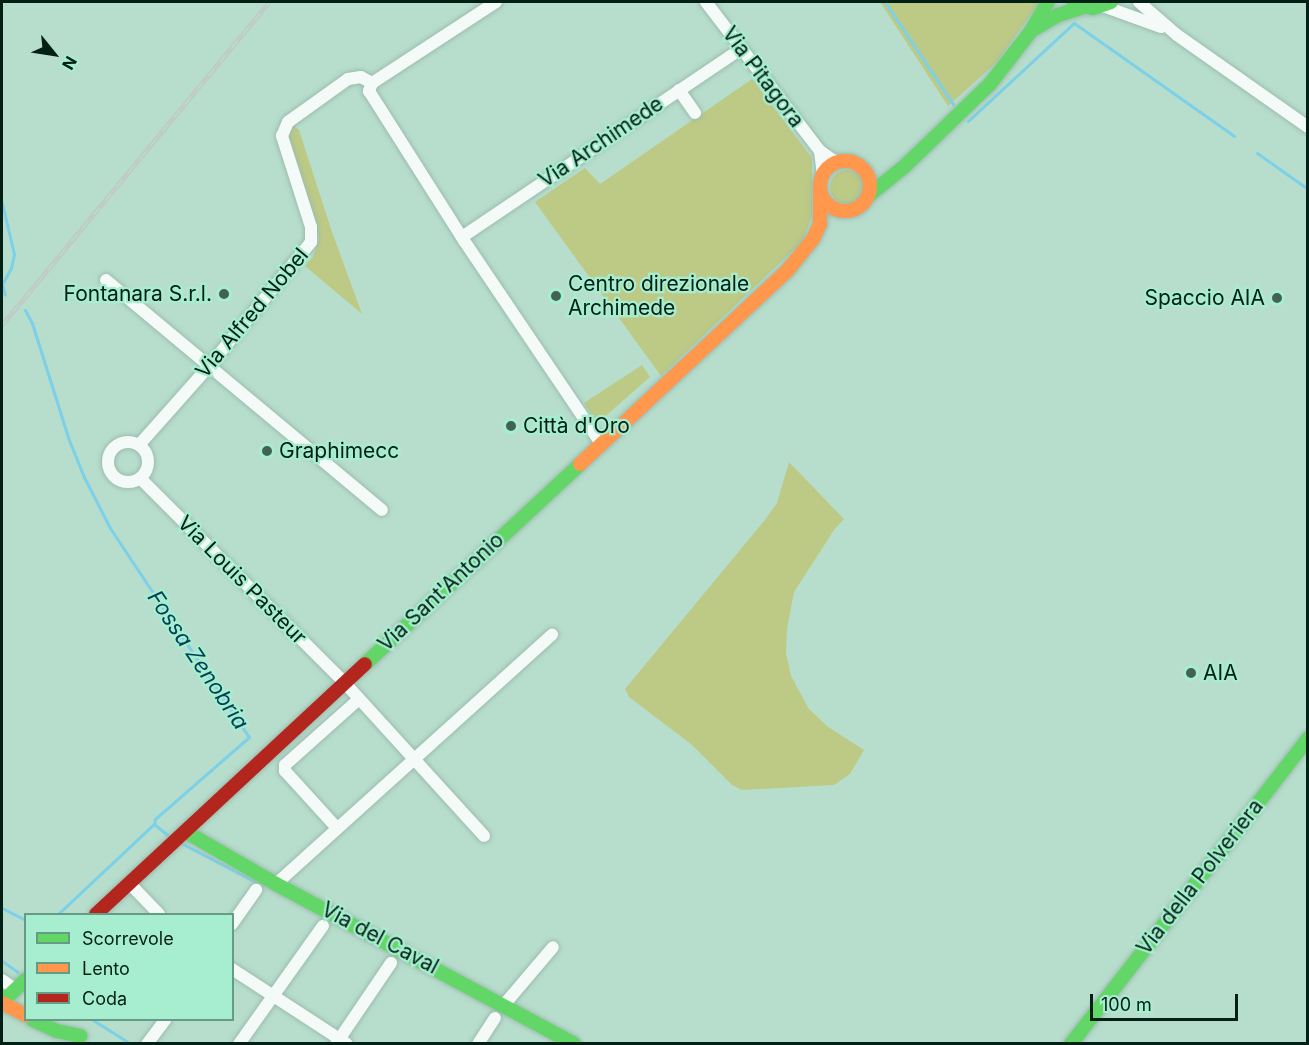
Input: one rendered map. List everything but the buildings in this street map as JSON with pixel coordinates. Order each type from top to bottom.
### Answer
[{"type":"main road","name":"Via Sant'Antonio","points":[[787,271],[810,257],[832,224],[844,211],[856,208],[905,166],[990,84],[1031,31],[1048,2]]},
{"type":"main road","name":"Via Sant'Antonio","points":[[1031,31],[1078,4],[1107,4]]},
{"type":"main road","name":"Via Sant'Antonio","points":[[841,162],[881,171],[922,148]]},
{"type":"main road","points":[[823,174],[831,166],[841,162]]},
{"type":"main road","points":[[858,165],[867,176],[868,196]]},
{"type":"main road","name":"Via Sant'Antonio","points":[[98,913],[787,271],[820,224],[820,191],[823,174]]},
{"type":"main road","points":[[820,191],[832,207],[844,211]]},
{"type":"main road","name":"Via della Polveriera","points":[[1071,1044],[1308,738]]},
{"type":"main road","name":"Via del Caval","points":[[186,832],[276,884],[429,963],[574,1044]]},
{"type":"main road","points":[[22,989],[2,1003],[24,1014]]},
{"type":"main road","points":[[35,1021],[86,1040]]},
{"type":"main road","points":[[58,1021],[86,1040]]},
{"type":"street","points":[[495,2],[372,83],[369,91],[462,237],[601,444]]},
{"type":"street","name":"Via Pitagora","points":[[706,2],[820,151],[833,160],[841,162]]},
{"type":"street","points":[[1139,2],[1170,30],[1308,128]]},
{"type":"street","points":[[1107,4],[1170,30]]},
{"type":"street","name":"Via Archimede","points":[[462,237],[741,49]]},
{"type":"street","name":"Via Alfred Nobel","points":[[139,445],[210,365],[311,242],[311,226],[282,136],[288,122],[348,79],[361,77],[372,83]]},
{"type":"street","points":[[679,90],[695,113]]},
{"type":"street","points":[[820,151],[823,174]]},
{"type":"street","points":[[105,280],[382,510]]},
{"type":"street","points":[[126,442],[139,445],[148,461],[140,478],[134,481],[121,481],[111,473],[108,460],[114,448],[126,442]]},
{"type":"street","name":"Via Louis Pasteur","points":[[140,478],[344,682],[484,836]]},
{"type":"street","points":[[276,884],[336,827],[552,635]]},
{"type":"street","points":[[336,827],[285,771],[285,765],[359,699]]},
{"type":"street","points":[[129,884],[157,913]]},
{"type":"street","points":[[234,921],[256,890]]},
{"type":"street","points":[[239,1044],[323,926]]},
{"type":"street","points":[[503,1006],[553,946]]},
{"type":"street","points":[[234,970],[274,995],[340,1042],[391,963]]},
{"type":"street","points":[[2,980],[22,989]]},
{"type":"street","points":[[478,1044],[495,1018]]},
{"type":"street","points":[[147,1044],[164,1021]]},
{"type":"green space","points":[[880,2],[1040,2],[996,63],[948,106]]},
{"type":"green space","points":[[752,79],[812,158],[812,216],[803,241],[661,376],[535,202],[585,168],[600,184]]},
{"type":"green space","points":[[291,124],[299,130],[332,232],[362,314],[305,266],[313,257],[319,238],[288,138]]},
{"type":"green space","points":[[847,170],[859,175],[864,187],[859,199],[847,204],[835,199],[830,187],[835,175]]},
{"type":"green space","points":[[642,365],[650,377],[594,426],[592,422],[594,418],[584,403]]},
{"type":"green space","points":[[789,462],[844,519],[834,530],[794,592],[787,629],[786,653],[791,676],[809,709],[828,727],[864,750],[850,774],[834,785],[742,790],[732,785],[692,745],[629,697],[625,689],[764,521],[777,503]]},
{"type":"waterway","points":[[885,2],[953,104]]},
{"type":"waterway","points":[[968,121],[1074,23],[1234,136]]},
{"type":"waterway","points":[[1257,153],[1308,189]]},
{"type":"waterway","name":"Fossa Zenobria","points":[[2,203],[14,254],[11,268],[2,284],[5,295]]},
{"type":"waterway","name":"Fossa Zenobria","points":[[25,310],[32,323],[69,440],[84,477],[110,528],[249,737],[155,819],[154,824],[170,837]]},
{"type":"waterway","points":[[59,913],[154,824]]},
{"type":"waterway","name":"Fossa Zenobria","points":[[181,843],[258,883]]},
{"type":"waterway","points":[[2,908],[24,919]]},
{"type":"waterway","points":[[2,961],[18,972]]},
{"type":"waterway","points":[[95,1021],[131,1044]]},
{"type":"railway","points":[[2,325],[269,2]]},
{"type":"traffic: fast","points":[[868,196],[905,166],[990,84],[1031,31],[1048,2]]},
{"type":"traffic: fast","points":[[1074,4],[1093,8],[1111,2]]},
{"type":"traffic: fast","points":[[1034,29],[1058,15],[1084,7]]},
{"type":"traffic: fast","points":[[365,664],[580,464]]},
{"type":"traffic: fast","points":[[1071,1044],[1308,738]]},
{"type":"traffic: fast","points":[[186,832],[276,884],[574,1044]]},
{"type":"traffic: fast","points":[[2,1002],[24,982]]},
{"type":"traffic: fast","points":[[35,1021],[57,1031],[80,1036]]},
{"type":"traffic: slow","points":[[845,161],[854,163],[865,172],[870,186],[868,195],[859,206],[845,211],[836,209],[825,200],[820,186],[822,177],[831,166],[845,161]]},
{"type":"traffic: slow","points":[[580,464],[787,271],[813,239],[820,224],[820,191]]},
{"type":"traffic: slow","points":[[2,1003],[24,1014]]},
{"type":"traffic: jam","points":[[97,913],[365,664]]},
{"type":"place","name":"Fontanara S.r.l.","points":[[224,294]]},
{"type":"place","name":"Centro direzionale Archimede","points":[[556,296]]},
{"type":"place","name":"Spaccio AIA","points":[[1277,298]]},
{"type":"place","name":"Città d'Oro","points":[[511,426]]},
{"type":"place","name":"Graphimecc","points":[[267,451]]},
{"type":"place","name":"AIA","points":[[1191,673]]}]
